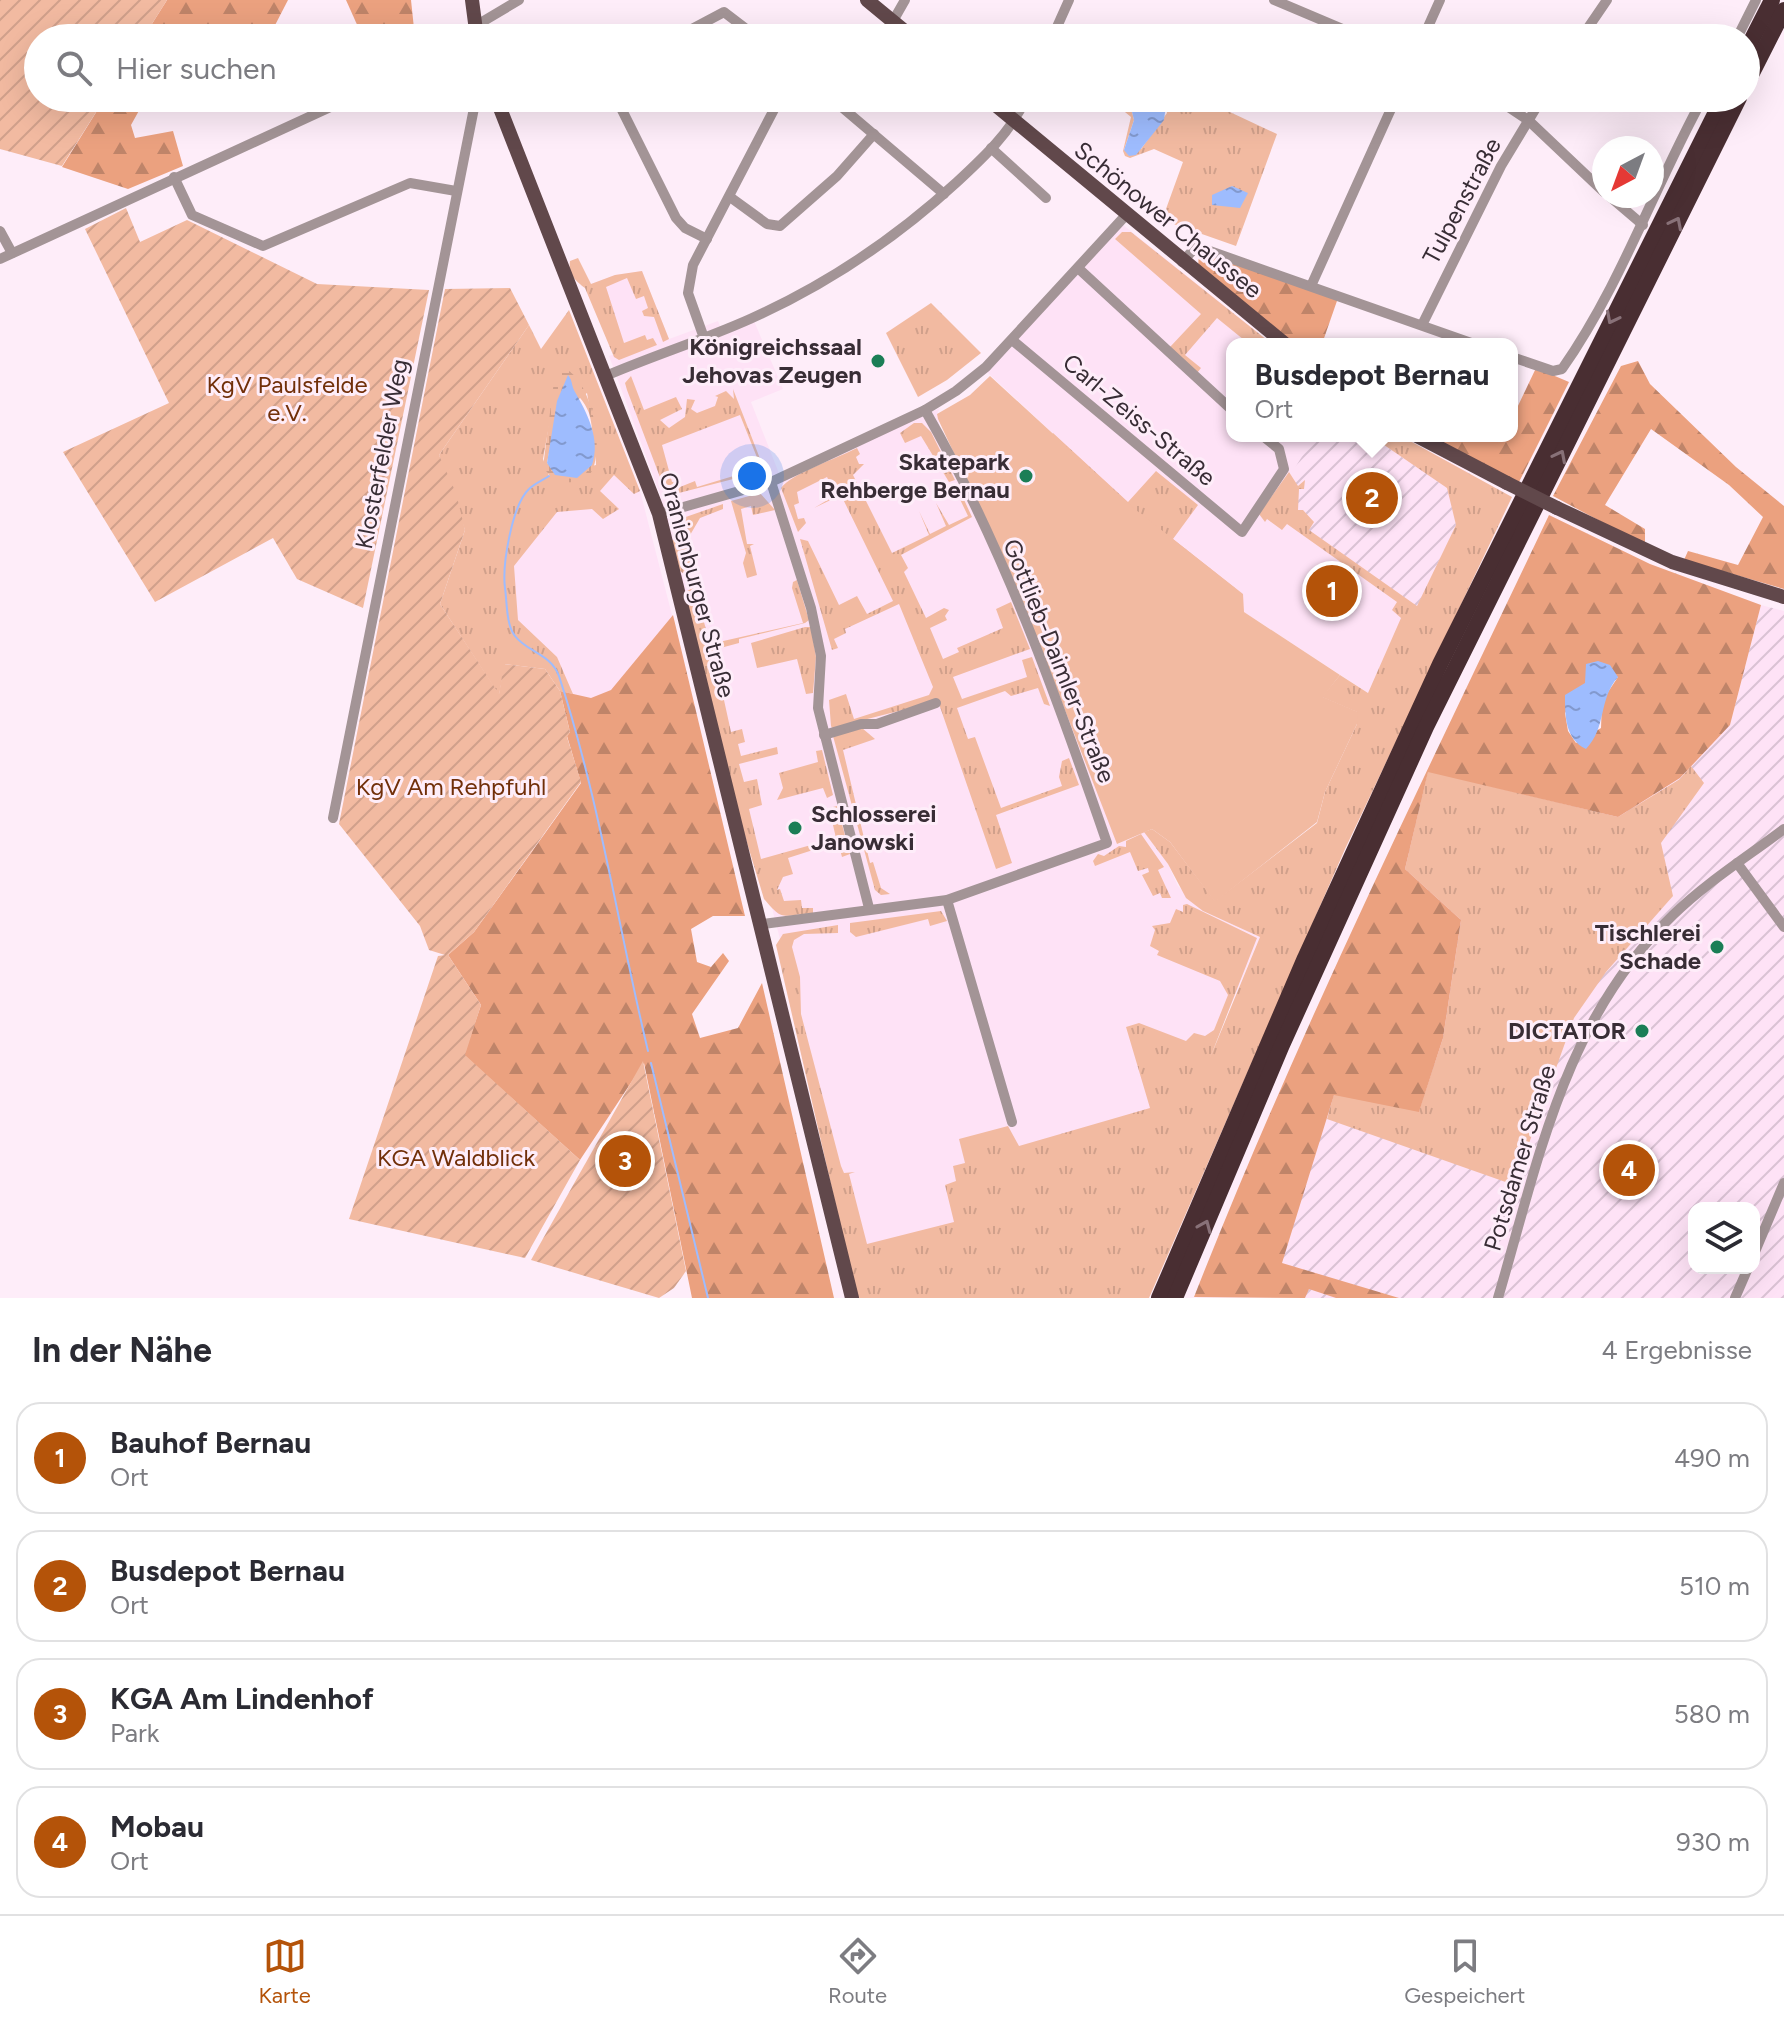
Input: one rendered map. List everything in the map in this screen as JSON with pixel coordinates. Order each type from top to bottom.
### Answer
[{"type":"highway","points":[[1760,24],[1772,0]]},
{"type":"highway","points":[[1760,57],[1784,10]]},
{"type":"highway","points":[[1159,1298],[1305,958],[1440,664],[1716,112]]},
{"type":"highway","points":[[1175,1298],[1303,997],[1426,727],[1732,112]]},
{"type":"main road","points":[[472,0],[475,24]]},
{"type":"main road","points":[[867,0],[897,24]]},
{"type":"main road","name":"Oranienburger Straße","points":[[502,112],[608,375],[659,514],[763,924],[852,1298]]},
{"type":"main road","name":"Schönower Chaussee","points":[[1004,112],[1277,338]]},
{"type":"main road","points":[[1428,442],[1659,557],[1784,597]]},
{"type":"street","points":[[487,24],[519,0]]},
{"type":"street","points":[[893,21],[905,0]]},
{"type":"street","points":[[1058,24],[1069,0]]},
{"type":"street","points":[[1274,0],[1331,24]]},
{"type":"street","points":[[1429,24],[1440,0]]},
{"type":"street","points":[[1591,24],[1607,0]]},
{"type":"street","points":[[1744,24],[1756,0]]},
{"type":"street","points":[[701,24],[724,12],[740,24]]},
{"type":"street","points":[[0,259],[319,112]]},
{"type":"street","name":"Klosterfelder Weg","points":[[333,818],[473,112]]},
{"type":"street","points":[[623,112],[676,218],[685,228],[707,239]]},
{"type":"street","points":[[704,338],[687,282],[773,112]]},
{"type":"street","points":[[848,112],[944,194]]},
{"type":"street","points":[[608,375],[704,338],[794,298],[837,273],[944,194],[1016,122],[1020,112]]},
{"type":"street","points":[[1311,286],[1390,112]]},
{"type":"street","points":[[1516,112],[1592,181]]},
{"type":"street","name":"Tulpenstraße","points":[[1422,325],[1446,272],[1533,112]]},
{"type":"street","points":[[1518,359],[1553,371],[1562,369],[1643,225],[1696,112]]},
{"type":"street","points":[[730,197],[767,224],[780,226],[837,176],[874,134]]},
{"type":"street","points":[[991,148],[1046,198]]},
{"type":"street","points":[[174,177],[192,215],[263,246],[410,183],[456,191]]},
{"type":"street","points":[[1623,208],[1643,225]]},
{"type":"street","points":[[659,514],[771,482],[925,410],[968,383],[1012,340],[1126,215]]},
{"type":"street","points":[[0,231],[12,253]]},
{"type":"street","points":[[1182,262],[1195,248],[1204,249],[1458,338]]},
{"type":"street","points":[[1078,268],[1226,404]]},
{"type":"street","name":"Carl-Zeiss-Straße","points":[[1012,340],[1242,532],[1284,469],[1279,449],[1270,442]]},
{"type":"street","name":"Gottlieb-Daimler-Straße","points":[[925,410],[1013,587],[1067,725],[1107,843],[947,900]]},
{"type":"street","points":[[771,482],[820,649],[818,708],[869,908]]},
{"type":"street","points":[[824,735],[861,724],[877,724],[936,703]]},
{"type":"street","name":"Potsdamer Straße","points":[[1498,1298],[1552,1109],[1582,1038],[1613,986],[1649,940],[1680,908],[1784,829]]},
{"type":"street","points":[[1737,863],[1784,927]]},
{"type":"street","points":[[763,924],[947,900],[1012,1122]]},
{"type":"street","points":[[1760,1240],[1784,1183]]},
{"type":"street","points":[[1735,1298],[1745,1274]]},
{"type":"shaded area","points":[[1122,224],[1264,338],[1226,338],[1226,442],[1412,442],[1471,474],[1456,525],[1413,616],[1392,639],[1368,693],[1244,612],[987,372]]},
{"type":"shaded area","points":[[642,271],[669,339],[718,321],[723,334],[754,321],[783,389],[751,402],[782,481],[940,408],[937,414],[940,427],[1021,597],[1118,844],[1144,832],[1168,864],[1178,886],[1203,911],[1260,937],[1180,1125],[970,1236],[862,1262],[724,719],[684,597],[661,497],[609,356],[618,353],[591,284],[615,275]]},
{"type":"shaded area","points":[[1311,442],[1380,442],[1447,488],[1456,525],[1417,607],[1272,504]]},
{"type":"shaded area","points":[[625,453],[640,491],[680,646],[582,751],[557,671],[519,640],[509,546]]},
{"type":"shaded area","points":[[1761,605],[1784,611],[1784,1298],[1298,1298],[1258,1284],[1428,771],[1730,725]]},
{"type":"green space","points":[[0,0],[167,0],[152,24],[24,24],[24,112],[96,112],[62,166],[0,149]]},
{"type":"green space","points":[[167,0],[288,0],[276,24],[152,24]]},
{"type":"green space","points":[[346,0],[411,0],[414,24],[357,24]]},
{"type":"green space","points":[[96,112],[138,112],[131,125],[135,138],[173,131],[183,166],[128,189],[62,167]]},
{"type":"green space","points":[[1125,112],[1132,112],[1134,120],[1124,150],[1141,149],[1167,112],[1230,112],[1277,134],[1236,246],[1162,220],[1183,162],[1154,149],[1130,158],[1125,156],[1123,151],[1131,117]]},
{"type":"green space","name":"KgV Paulsfelde e.V.","points":[[126,208],[140,242],[187,220],[317,284],[429,290],[363,608],[297,579],[273,538],[155,602],[63,452],[169,403],[85,229]]},
{"type":"green space","points":[[1122,232],[1131,232],[1264,338],[1242,338],[1217,318],[1185,355],[1201,368],[1197,373],[1170,347],[1201,314],[1115,239]]},
{"type":"green space","points":[[1199,252],[1338,298],[1324,338],[1284,338],[1198,269]]},
{"type":"green space","points":[[578,258],[591,284],[615,275],[642,271],[669,339],[663,342],[654,317],[644,316],[642,311],[648,308],[644,296],[636,299],[627,278],[606,287],[624,343],[645,335],[647,340],[653,338],[657,345],[619,360],[614,357],[585,288],[571,274],[570,261]]},
{"type":"green space","name":"KgV Am Rehpfuhl","points":[[510,288],[529,325],[439,455],[456,493],[465,530],[440,604],[499,694],[504,664],[545,669],[560,691],[570,732],[567,737],[581,782],[474,932],[448,955],[481,1005],[465,1055],[580,1160],[525,1258],[349,1219],[438,956],[445,955],[429,950],[420,926],[339,824],[445,289]]},
{"type":"green space","points":[[931,303],[981,353],[947,380],[918,397],[886,333]]},
{"type":"green space","points":[[569,310],[640,491],[634,494],[614,475],[600,491],[619,509],[603,519],[592,509],[557,512],[514,566],[518,620],[557,657],[573,694],[560,691],[545,669],[505,664],[499,695],[440,604],[465,530],[439,455],[529,325],[541,349]],"holes":[[[587,393],[595,437],[596,465],[549,476],[543,459],[550,420]]]},
{"type":"green space","points":[[1638,361],[1650,384],[1736,467],[1784,506],[1784,589],[1684,560],[1688,551],[1738,565],[1763,517],[1729,485],[1651,429],[1605,505],[1645,529],[1645,545],[1553,496],[1621,366]]},
{"type":"green space","points":[[562,368],[573,374],[582,386],[594,420],[596,456],[592,470],[578,482],[554,481],[543,467],[554,381]],"holes":[[[566,384],[579,397],[591,421],[593,443],[590,466],[578,479],[565,477],[547,463],[562,387]]]},
{"type":"green space","points":[[1536,368],[1569,382],[1519,482],[1437,442],[1518,442],[1518,406]]},
{"type":"green space","points":[[631,376],[644,410],[676,397],[682,409],[660,420],[669,428],[685,417],[687,399],[695,400],[691,409],[697,413],[715,406],[718,397],[715,396],[726,391],[734,399],[733,389],[764,469],[750,474],[749,470],[755,468],[753,463],[758,460],[740,415],[662,445],[672,482],[678,481],[680,487],[695,481],[697,487],[740,474],[741,477],[675,494],[666,493],[627,390],[625,383]]},
{"type":"green space","points":[[990,376],[1136,510],[1243,594],[1244,612],[1340,675],[1323,697],[1358,712],[1357,724],[1325,792],[1317,822],[1215,902],[1170,842],[1152,829],[1117,844],[1021,597],[938,419],[937,414],[970,395]]},
{"type":"green space","points":[[914,423],[922,423],[931,432],[955,480],[949,482],[921,436],[905,443],[900,433]]},
{"type":"green space","points":[[1053,433],[1128,502],[1156,471],[1198,505],[1173,539],[1236,589],[1016,493]]},
{"type":"green space","points":[[1380,442],[1412,442],[1512,497],[1345,849],[1149,1298],[857,1298],[776,945],[783,934],[838,925],[838,933],[804,934],[794,940],[792,947],[800,977],[801,1014],[841,1166],[844,1173],[855,1172],[849,1174],[867,1244],[954,1222],[945,1185],[956,1181],[953,1166],[965,1163],[959,1139],[1008,1126],[1019,1146],[1150,1108],[1126,1027],[1139,1023],[1186,1041],[1194,1033],[1205,1036],[1214,1030],[1228,995],[1220,981],[1157,955],[1159,951],[1150,946],[1155,930],[1152,926],[1170,923],[1176,909],[1183,912],[1183,905],[1187,904],[1257,938],[1210,1058],[1260,937],[1203,911],[1186,898],[1168,864],[1144,832],[1152,829],[1170,842],[1215,901],[1317,823],[1325,792],[1357,724],[1357,712],[1322,697],[1340,675],[1368,693],[1401,618],[1392,610],[1397,602],[1287,524],[1282,530],[1267,519],[1265,522],[1259,514],[1289,472],[1298,486],[1305,480],[1304,489],[1299,489],[1298,510],[1303,510],[1314,522],[1309,530],[1417,606],[1456,525],[1447,488]]},
{"type":"green space","points":[[857,448],[859,464],[864,464],[853,475],[892,553],[929,535],[919,511],[930,534],[946,526],[936,503],[949,525],[968,516],[956,491],[959,489],[972,517],[901,555],[908,568],[904,572],[926,618],[944,608],[949,610],[945,616],[947,620],[930,628],[943,659],[959,652],[957,648],[1003,628],[996,609],[1011,602],[1030,649],[953,677],[962,699],[1027,677],[1022,660],[1032,657],[1050,706],[1044,704],[1038,688],[1011,696],[1005,691],[957,708],[968,739],[975,737],[1001,808],[1062,786],[1059,777],[1062,761],[1069,758],[1079,785],[996,815],[1012,863],[996,869],[938,701],[831,726],[829,700],[846,694],[854,719],[929,695],[933,687],[899,604],[845,629],[846,633],[834,639],[838,648],[832,650],[800,539],[808,541],[839,605],[857,596],[867,614],[893,601],[841,495],[814,508],[836,495],[827,477],[797,492],[799,503],[794,505],[798,519],[804,518],[806,523],[798,532],[781,488],[804,472]]},
{"type":"green space","points":[[760,493],[775,510],[753,515],[751,506],[741,509],[747,544],[754,544],[750,546],[757,575],[747,578],[743,563],[746,553],[731,501]]},
{"type":"green space","points":[[723,504],[723,509],[700,518],[686,542],[693,573],[684,574],[679,570],[672,540],[679,538],[680,519]]},
{"type":"green space","points":[[1549,515],[1650,564],[1761,605],[1730,725],[1680,778],[1618,817],[1428,772],[1405,869],[1461,920],[1443,1038],[1419,1112],[1334,1095],[1282,1263],[1399,1298],[1336,1298],[1309,1289],[1305,1298],[1194,1297],[1320,1001]],"holes":[[[1587,674],[1618,677],[1602,701],[1601,728],[1576,743],[1568,731],[1565,713],[1586,683]]]},
{"type":"green space","points":[[797,580],[809,620],[805,623],[739,639],[739,643],[713,650],[731,732],[742,729],[745,742],[738,744],[741,756],[777,747],[778,754],[739,764],[744,782],[757,779],[762,805],[749,809],[761,859],[836,838],[829,808],[837,806],[850,854],[842,857],[838,842],[788,858],[793,874],[783,877],[777,890],[780,889],[784,901],[801,900],[802,908],[813,908],[813,913],[788,916],[779,914],[764,899],[735,803],[684,593],[702,582],[704,591],[696,593],[710,644],[803,623],[792,588]]},
{"type":"green space","points":[[673,615],[745,916],[713,916],[691,929],[697,962],[711,967],[723,953],[729,961],[692,1014],[700,1038],[738,1028],[762,983],[834,1298],[692,1298],[644,1063],[580,1160],[464,1055],[481,1005],[448,955],[474,932],[581,783],[567,736],[570,732],[560,691],[591,698],[611,690]]},
{"type":"green space","points":[[811,627],[816,657],[813,693],[806,694],[797,659],[757,668],[751,643]]},
{"type":"green space","points":[[862,728],[875,739],[843,750],[870,863],[873,862],[881,888],[890,894],[881,895],[875,890],[833,736]]},
{"type":"green space","points":[[822,750],[833,795],[827,798],[823,788],[777,800],[783,788],[779,773],[818,762],[816,751]]},
{"type":"green space","points":[[1691,766],[1704,783],[1661,843],[1673,896],[1606,972],[1574,1018],[1514,1185],[1327,1119],[1334,1094],[1419,1111],[1443,1038],[1461,920],[1405,869],[1428,771],[1618,817],[1680,779]]},
{"type":"green space","points":[[1141,834],[1164,867],[1158,870],[1171,898],[1162,898],[1160,893],[1153,896],[1142,875],[1149,872],[1148,868],[1138,871],[1130,852],[1095,866],[1093,861],[1098,854],[1104,856],[1119,846],[1126,847],[1126,841]]},
{"type":"green space","points":[[941,911],[947,921],[930,926],[928,919],[856,937],[850,932],[850,923]]},
{"type":"green space","points":[[643,1061],[686,1271],[674,1288],[659,1298],[531,1260]]},
{"type":"water","points":[[1132,112],[1165,112],[1164,120],[1136,155],[1129,156],[1124,150],[1134,120]]},
{"type":"water","points":[[1232,186],[1248,193],[1240,208],[1212,205],[1212,195]]},
{"type":"water","points":[[568,375],[588,417],[595,446],[592,465],[577,478],[555,475],[547,463],[557,401]]},
{"type":"water","points":[[1598,661],[1610,665],[1618,677],[1608,695],[1593,741],[1586,749],[1570,733],[1565,695],[1585,683],[1586,664]]},
{"type":"waterway","points":[[549,476],[529,489],[513,521],[504,578],[508,619],[515,636],[545,658],[559,676],[586,768],[648,1051]]},
{"type":"waterway","points":[[651,1063],[708,1298]]},
{"type":"place","name":"Königreichssaal Jehovas Zeugen","points":[[878,361]]},
{"type":"place","name":"Skatepark Rehberge Bernau","points":[[1026,476]]},
{"type":"place","name":"Busdepot Bernau","points":[[1372,498]]},
{"type":"place","name":"Bauhof Bernau","points":[[1332,591]]},
{"type":"place","name":"Schlosserei Janowski","points":[[795,828]]},
{"type":"place","name":"Tischlerei Schade","points":[[1717,947]]},
{"type":"place","name":"DICTATOR","points":[[1642,1031]]},
{"type":"place","name":"KGA Am Lindenhof","points":[[625,1161]]},
{"type":"place","name":"Mobau","points":[[1629,1170]]},
{"type":"park label","name":"KGA Waldblick","points":[[456,1158]]}]
